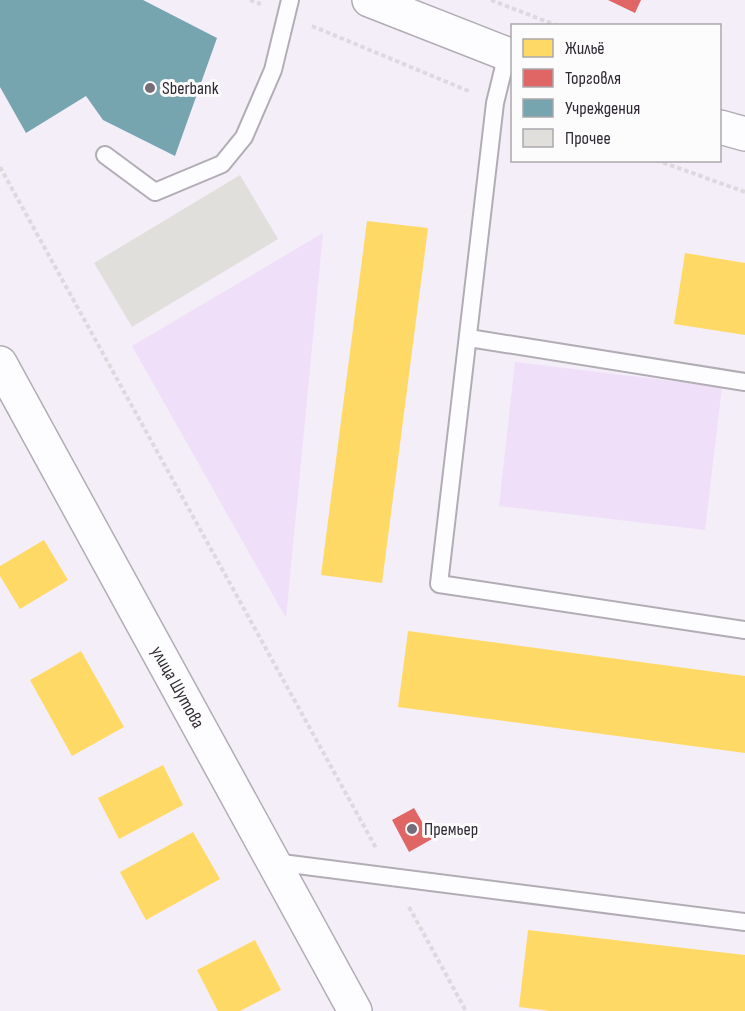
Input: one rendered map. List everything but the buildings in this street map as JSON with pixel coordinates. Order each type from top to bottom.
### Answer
[{"type":"street","points":[[369,0],[510,55]]},
{"type":"street","points":[[721,127],[745,134]]},
{"type":"street","name":"улица Шутова","points":[[0,363],[356,1011]]},
{"type":"lane","points":[[105,155],[155,192],[222,164],[244,137],[269,80],[288,8]]},
{"type":"lane","points":[[510,55],[495,103],[440,584],[745,630]]},
{"type":"lane","points":[[469,338],[745,382]]},
{"type":"lane","points":[[274,862],[745,922]]},
{"type":"path","points":[[250,0],[288,8],[495,103]]},
{"type":"path","points":[[491,0],[553,24]]},
{"type":"path","points":[[662,162],[745,192]]},
{"type":"path","points":[[0,167],[466,1011]]},
{"type":"shaded area","points":[[323,233],[286,618],[132,346]]},
{"type":"shaded area","points":[[515,362],[722,387],[705,530],[499,506]]},
{"type":"place","name":"Sberbank","points":[[150,88]]},
{"type":"place","name":"Премьер","points":[[412,829]]}]
